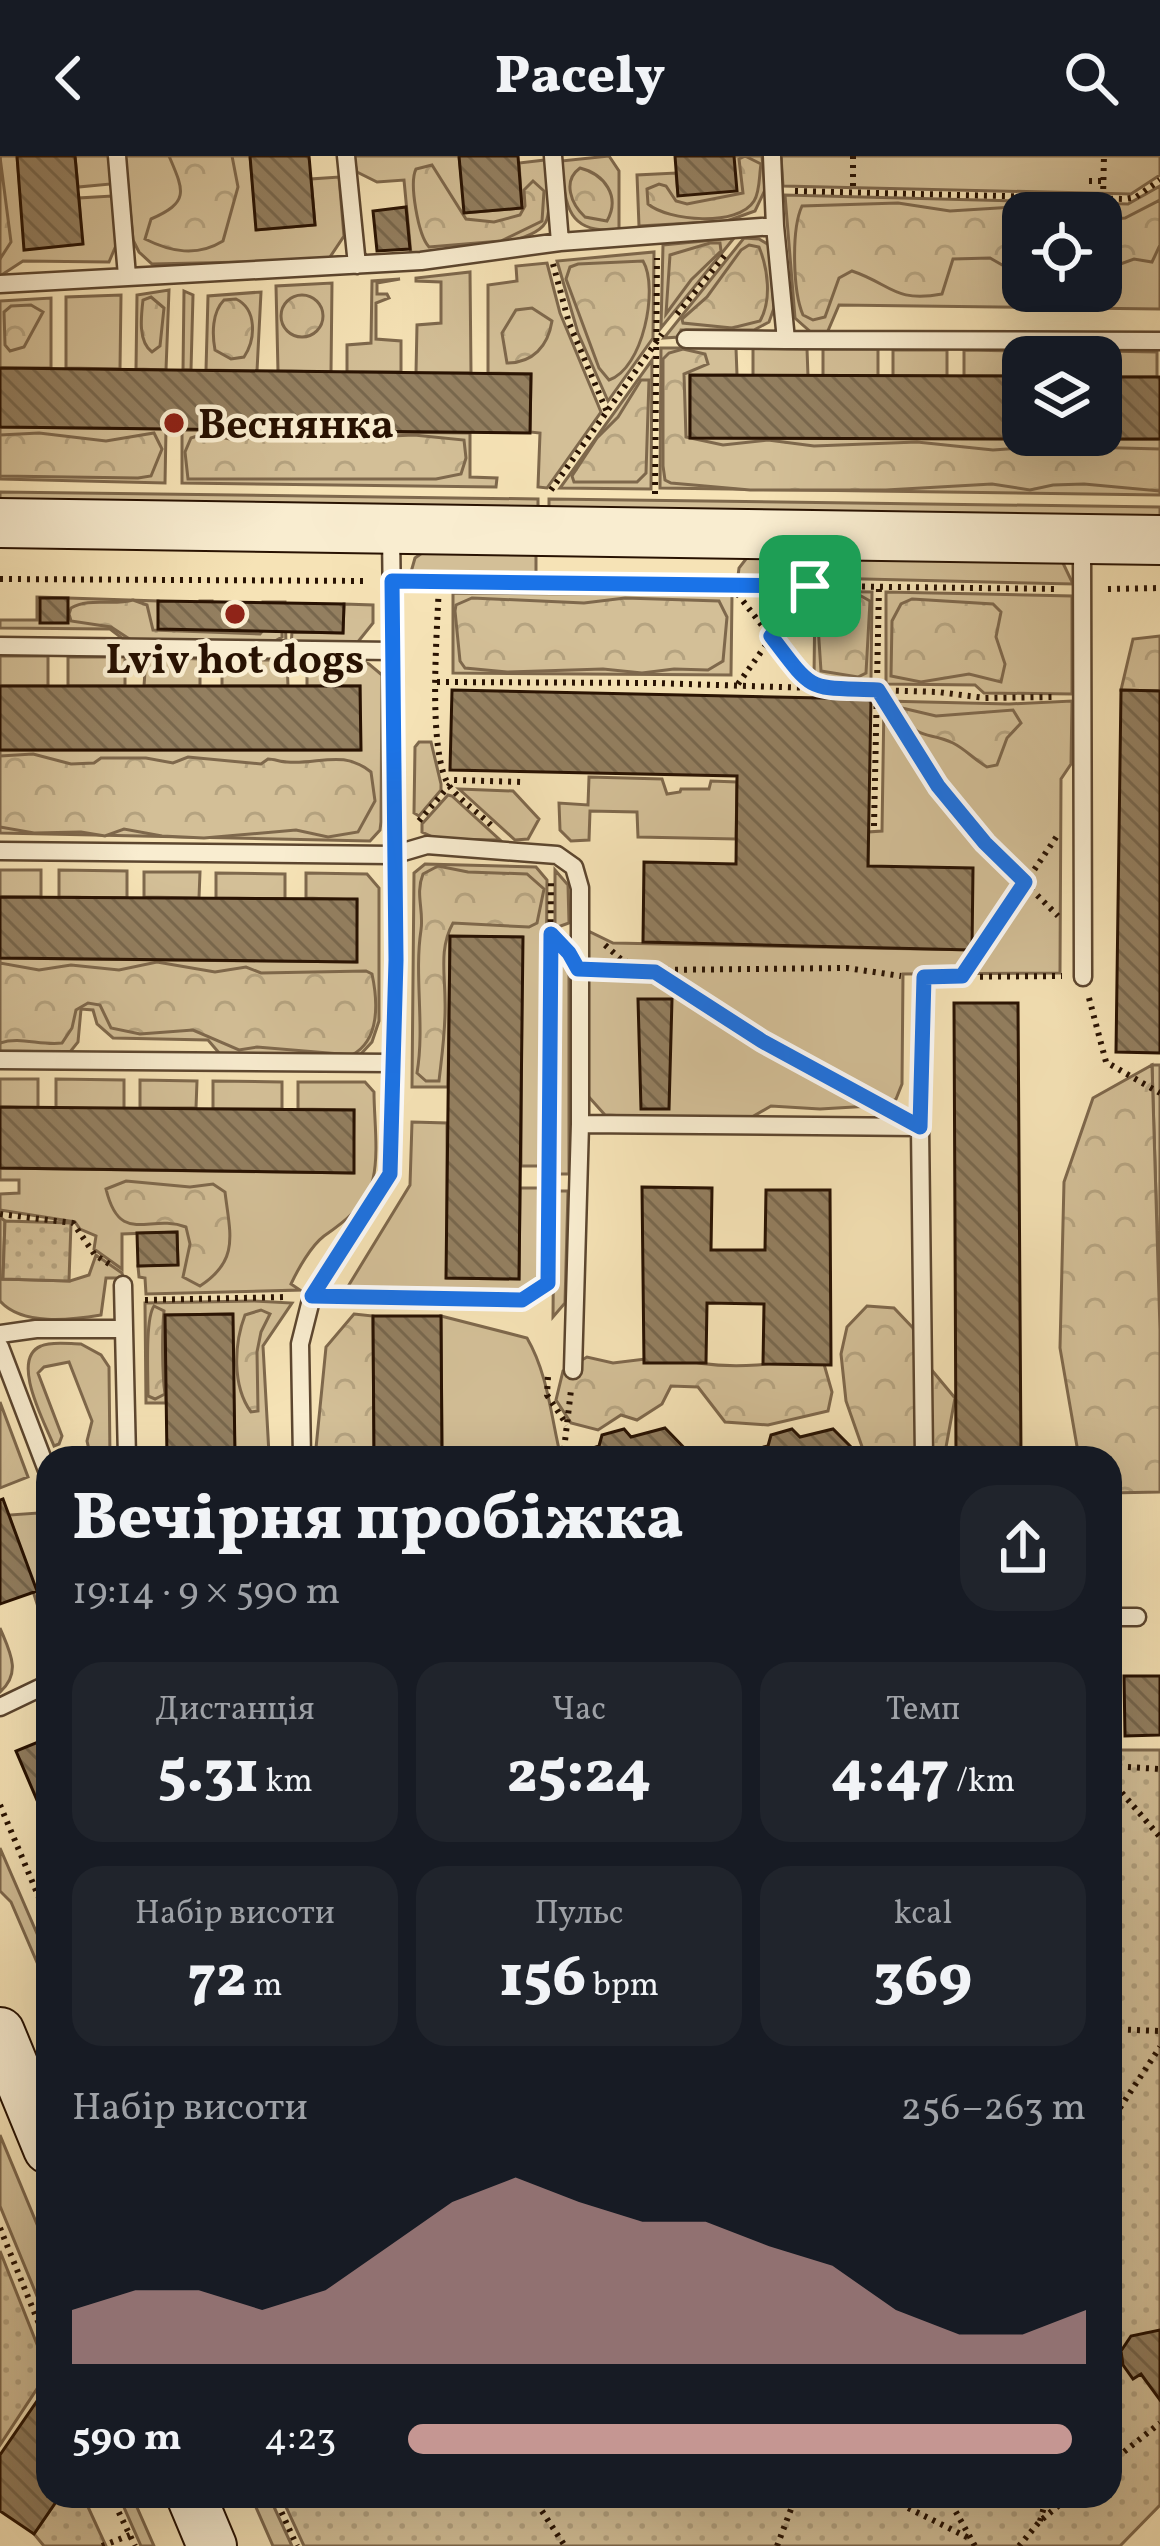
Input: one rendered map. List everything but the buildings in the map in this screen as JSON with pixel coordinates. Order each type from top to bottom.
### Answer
[{"type":"street","points":[[0,523],[1160,540]]},
{"type":"street","points":[[0,2032],[36,2120]]},
{"type":"street","points":[[196,2508],[212,2546]]},
{"type":"lane","points":[[117,156],[127,276]]},
{"type":"lane","points":[[346,156],[357,265]]},
{"type":"lane","points":[[553,156],[554,243]]},
{"type":"lane","points":[[772,156],[786,340]]},
{"type":"lane","points":[[0,284],[357,265],[554,243],[775,226]]},
{"type":"lane","points":[[686,339],[1160,341]]},
{"type":"lane","points":[[302,1446],[300,1344],[312,1296],[390,1174],[396,960],[391,530]]},
{"type":"lane","points":[[1082,539],[1083,977]]},
{"type":"lane","points":[[0,646],[393,651]]},
{"type":"lane","points":[[0,851],[393,855],[427,845],[526,850],[556,855],[574,867],[580,888],[580,1124],[573,1370]]},
{"type":"lane","points":[[924,981],[920,1127],[924,1446]]},
{"type":"lane","points":[[0,1060],[392,1063]]},
{"type":"lane","points":[[580,1124],[920,1127]]},
{"type":"lane","points":[[123,1292],[127,1446]]},
{"type":"lane","points":[[0,1334],[124,1329]]},
{"type":"lane","points":[[0,1347],[38,1446]]},
{"type":"lane","points":[[1122,1617],[1137,1617]]},
{"type":"lane","points":[[0,1707],[36,1690]]},
{"type":"path","points":[[853,156],[853,192]]},
{"type":"path","points":[[1103,192],[1104,156]]},
{"type":"path","points":[[1122,197],[1136,197],[1160,180]]},
{"type":"path","points":[[1089,182],[1104,181]]},
{"type":"path","points":[[774,190],[1002,196]]},
{"type":"path","points":[[549,493],[658,340],[747,227]]},
{"type":"path","points":[[655,494],[657,234]]},
{"type":"path","points":[[554,243],[569,323],[608,412]]},
{"type":"path","points":[[0,579],[1160,588]]},
{"type":"path","points":[[0,1214],[74,1223],[95,1255],[113,1266],[123,1292],[522,1300],[548,1283],[551,878],[547,868],[506,839],[449,784],[436,735],[439,581]]},
{"type":"path","points":[[730,585],[815,688]]},
{"type":"path","points":[[737,686],[810,586]]},
{"type":"path","points":[[874,826],[879,587]]},
{"type":"path","points":[[437,682],[1082,697]]},
{"type":"path","points":[[878,690],[938,786],[985,843],[1083,944]]},
{"type":"path","points":[[393,855],[454,780],[522,782]]},
{"type":"path","points":[[962,976],[1059,832],[1083,806]]},
{"type":"path","points":[[578,926],[622,960],[649,970],[762,1041],[920,1127]]},
{"type":"path","points":[[551,934],[578,969],[847,968],[924,981],[962,976],[1083,977],[1106,1062],[1160,1093]]},
{"type":"path","points":[[564,1446],[573,1370]]},
{"type":"path","points":[[1122,1767],[1160,1769]]},
{"type":"path","points":[[1122,1793],[1160,1837]]},
{"type":"path","points":[[0,1805],[36,1890]]},
{"type":"path","points":[[1122,2029],[1160,2031]]},
{"type":"path","points":[[1122,2104],[1160,2047]]},
{"type":"path","points":[[0,2228],[36,2316]]},
{"type":"path","points":[[1122,2453],[1160,2422]]},
{"type":"path","points":[[117,2508],[135,2546]]},
{"type":"path","points":[[280,2508],[297,2546]]},
{"type":"path","points":[[540,2508],[565,2546]]},
{"type":"path","points":[[777,2546],[791,2508]]},
{"type":"path","points":[[907,2508],[973,2542]]},
{"type":"path","points":[[954,2508],[973,2542]]},
{"type":"path","points":[[1040,2521],[1044,2508]]},
{"type":"path","points":[[1019,2546],[1056,2508]]},
{"type":"path","points":[[102,2546],[130,2535]]},
{"type":"green space","points":[[0,156],[17,156],[25,249],[82,244],[79,198],[112,196],[117,243],[109,262],[23,261],[0,276]]},
{"type":"green space","points":[[75,156],[109,156],[111,184],[78,187]]},
{"type":"green space","points":[[125,156],[250,156],[257,230],[315,225],[311,179],[339,177],[344,236],[328,260],[152,264],[133,240]]},
{"type":"green space","points":[[169,156],[232,156],[238,187],[223,241],[184,251],[145,239],[151,219],[178,201],[180,187]]},
{"type":"green space","points":[[353,156],[459,156],[465,213],[522,208],[519,163],[545,160],[547,219],[540,229],[508,242],[411,254],[404,180],[377,182],[357,172]]},
{"type":"green space","points":[[609,156],[619,171],[619,229],[601,230],[578,222],[572,213],[561,161]]},
{"type":"green space","points":[[734,156],[762,156],[765,190],[755,211],[727,221],[639,226],[637,175],[676,173],[678,195]]},
{"type":"green space","points":[[745,156],[761,164],[758,189],[754,201],[734,215],[686,217],[648,204],[647,189],[659,184],[676,201],[687,204],[743,193],[739,159]]},
{"type":"green space","points":[[781,156],[1160,156],[1160,175],[1131,194],[783,186]]},
{"type":"green space","points":[[0,157],[11,242],[0,259]]},
{"type":"green space","points":[[432,165],[466,219],[494,222],[520,215],[524,190],[533,181],[544,191],[542,221],[501,241],[429,247],[418,221],[414,185],[416,169]]},
{"type":"green space","points":[[580,168],[608,187],[612,203],[607,221],[585,217],[576,206],[570,186]]},
{"type":"green space","points":[[1160,186],[1160,309],[1122,309],[1122,204]]},
{"type":"green space","points":[[785,195],[1002,201],[1002,307],[839,305],[827,333],[813,334],[795,318]]},
{"type":"green space","points":[[1160,200],[1160,245],[1152,262],[1134,259],[1122,263],[1125,218]]},
{"type":"green space","points":[[898,203],[950,211],[1002,208],[1002,265],[990,258],[953,259],[942,294],[926,296],[894,291],[852,271],[839,278],[825,317],[813,320],[803,315],[797,292],[796,230],[802,206]]},
{"type":"green space","points":[[734,238],[661,328],[663,245]]},
{"type":"green space","points":[[744,238],[769,245],[774,308],[769,322],[754,330],[681,330],[679,337],[664,338]]},
{"type":"green space","points":[[720,243],[721,251],[666,314],[670,255]]},
{"type":"green space","points":[[749,245],[759,247],[766,275],[766,304],[760,321],[732,328],[683,323],[682,319],[707,297]]},
{"type":"green space","points":[[654,252],[653,338],[608,401],[578,333],[557,261]]},
{"type":"green space","points":[[643,261],[649,289],[645,326],[631,361],[609,380],[599,368],[566,279],[570,267],[578,264]]},
{"type":"green space","points":[[547,263],[560,313],[601,412],[547,488],[538,487],[540,433],[530,432],[531,374],[488,373],[488,285],[517,281],[516,266]]},
{"type":"green space","points":[[470,272],[471,373],[416,373],[417,325],[441,323],[441,282],[416,278]]},
{"type":"green space","points":[[400,279],[377,283],[377,294],[389,298],[376,303],[376,339],[401,341],[401,372],[347,372],[347,345],[371,343],[372,281]]},
{"type":"green space","points":[[332,283],[331,372],[278,371],[276,286]]},
{"type":"green space","points":[[169,290],[166,370],[136,369],[137,295]]},
{"type":"green space","points":[[184,291],[193,295],[191,370],[183,370]]},
{"type":"green space","points":[[261,292],[257,371],[206,370],[208,296]]},
{"type":"green space","points":[[121,295],[120,369],[66,368],[66,297]]},
{"type":"green space","points":[[302,295],[317,301],[323,316],[317,331],[302,337],[287,331],[281,316],[287,301]]},
{"type":"green space","points":[[151,297],[164,308],[160,346],[152,352],[144,342],[141,321],[143,300]]},
{"type":"green space","points":[[51,298],[51,368],[0,368],[0,301]]},
{"type":"green space","points":[[236,299],[248,310],[252,333],[244,357],[231,359],[215,350],[214,324],[224,300]]},
{"type":"green space","points":[[31,305],[43,312],[24,347],[10,351],[5,345],[4,312],[11,306]]},
{"type":"green space","points":[[532,308],[552,321],[547,338],[532,356],[507,363],[502,333],[516,310]]},
{"type":"green space","points":[[661,348],[736,348],[737,375],[690,376],[690,438],[1002,439],[1002,456],[1122,456],[1122,439],[1160,439],[1160,495],[660,488]]},
{"type":"green space","points":[[753,348],[807,349],[808,376],[753,376]]},
{"type":"green space","points":[[683,349],[705,354],[708,364],[684,374],[686,437],[723,445],[768,440],[814,446],[917,442],[1002,449],[1002,456],[1122,456],[1122,448],[1160,449],[1160,491],[1084,484],[1030,490],[992,484],[750,490],[671,483],[665,480],[663,466],[663,359]]},
{"type":"green space","points":[[823,349],[878,349],[878,376],[823,376]]},
{"type":"green space","points":[[893,350],[947,350],[947,376],[893,376]]},
{"type":"green space","points":[[964,350],[1002,351],[1002,376],[964,376]]},
{"type":"green space","points":[[1122,351],[1157,352],[1157,377],[1122,377]]},
{"type":"green space","points":[[652,360],[651,489],[560,488]]},
{"type":"green space","points":[[641,380],[649,380],[646,473],[637,482],[574,482],[572,476]]},
{"type":"green space","points":[[0,427],[166,429],[165,483],[0,479]]},
{"type":"green space","points":[[182,430],[470,433],[470,477],[497,478],[496,487],[182,483]]},
{"type":"green space","points":[[39,433],[106,441],[154,433],[162,449],[151,476],[0,476],[0,435]]},
{"type":"green space","points":[[203,434],[230,439],[414,435],[464,440],[466,458],[461,474],[436,479],[188,479],[185,452],[191,438]]},
{"type":"green space","points":[[0,492],[538,499],[538,512],[0,504]]},
{"type":"green space","points":[[549,499],[1160,507],[1160,520],[549,511]]},
{"type":"green space","points":[[425,551],[536,552],[536,573],[411,572],[415,558]]},
{"type":"green space","points":[[749,555],[1062,561],[1073,584],[738,576]]},
{"type":"green space","points":[[815,591],[872,592],[871,680],[814,679]]},
{"type":"green space","points":[[886,592],[1072,596],[1072,694],[984,693],[975,685],[886,684]]},
{"type":"green space","points":[[453,593],[732,595],[731,675],[453,673]]},
{"type":"green space","points":[[822,594],[861,596],[870,601],[866,673],[858,677],[821,671],[817,610]]},
{"type":"green space","points":[[37,597],[158,601],[159,629],[200,629],[200,601],[212,601],[212,629],[263,629],[263,602],[285,602],[286,645],[127,642],[110,629],[0,628],[0,620],[37,620]]},
{"type":"green space","points":[[472,598],[584,603],[625,598],[719,601],[727,617],[723,661],[708,670],[642,673],[465,668],[460,661],[455,611],[456,605]]},
{"type":"green space","points":[[912,599],[993,604],[1001,612],[996,637],[1005,664],[1001,682],[969,674],[921,682],[891,676],[892,621],[901,604]]},
{"type":"green space","points":[[133,600],[147,605],[153,630],[260,634],[265,628],[282,625],[282,637],[275,641],[131,640],[111,627],[71,621],[69,614],[71,608],[86,603]]},
{"type":"green space","points":[[344,604],[373,605],[373,623],[357,643],[291,646],[292,632],[343,633]]},
{"type":"green space","points":[[1160,636],[1160,691],[1121,690],[1133,639]]},
{"type":"green space","points":[[0,656],[48,656],[48,686],[0,686]]},
{"type":"green space","points":[[68,657],[125,657],[125,686],[68,686]]},
{"type":"green space","points":[[146,657],[200,659],[200,686],[144,686]]},
{"type":"green space","points":[[355,658],[382,675],[381,822],[370,841],[0,833],[0,750],[360,750],[360,686],[307,686],[307,660]]},
{"type":"green space","points":[[222,660],[287,660],[288,686],[222,686]]},
{"type":"green space","points":[[884,701],[1072,701],[1071,764],[1061,779],[1060,973],[903,974],[902,1084],[888,1105],[771,1106],[745,1121],[605,1115],[588,1096],[588,931],[613,943],[971,950],[868,866],[868,832],[882,831]]},
{"type":"green space","points":[[902,708],[936,716],[1013,710],[1021,723],[1007,738],[997,765],[987,767],[953,743],[914,729],[900,715]]},
{"type":"green space","points":[[431,742],[441,790],[419,816],[414,813],[415,747]]},
{"type":"green space","points":[[33,754],[71,764],[101,758],[173,763],[188,757],[261,764],[268,759],[350,761],[371,772],[375,801],[358,832],[328,837],[296,830],[204,838],[124,829],[105,836],[0,827],[0,756]]},
{"type":"green space","points":[[589,777],[662,779],[667,794],[709,789],[711,781],[737,782],[736,839],[638,837],[637,812],[590,811],[589,840],[571,841],[560,830],[559,803],[588,805]]},
{"type":"green space","points":[[459,789],[513,791],[539,819],[528,839],[515,840]]},
{"type":"green space","points":[[448,795],[500,840],[437,839],[422,832],[422,824]]},
{"type":"green space","points":[[425,864],[536,867],[547,880],[545,1166],[521,1166],[522,937],[450,937],[448,1087],[412,1087],[414,873]]},
{"type":"green space","points":[[438,866],[527,874],[544,889],[537,923],[529,927],[453,923],[444,952],[445,1021],[439,1081],[426,1081],[417,1073],[420,888],[423,874]]},
{"type":"green space","points":[[0,870],[41,870],[41,897],[0,897]]},
{"type":"green space","points":[[59,870],[127,871],[127,898],[59,897]]},
{"type":"green space","points":[[555,870],[568,885],[569,923],[555,928]]},
{"type":"green space","points":[[144,872],[200,872],[199,898],[144,897]]},
{"type":"green space","points":[[216,873],[285,874],[285,899],[216,898]]},
{"type":"green space","points":[[306,873],[367,874],[379,888],[379,1021],[372,1042],[360,1055],[220,1054],[208,1040],[113,1038],[97,1024],[93,1010],[81,1009],[78,1042],[70,1052],[0,1051],[0,958],[356,962],[357,900],[306,898]]},
{"type":"green space","points":[[569,960],[569,1174],[553,1174],[555,962]]},
{"type":"green space","points":[[157,962],[215,972],[246,967],[261,973],[366,971],[372,974],[375,996],[372,1030],[352,1055],[257,1047],[239,1050],[193,1030],[140,1034],[111,1028],[100,1005],[88,1003],[76,1010],[62,1043],[0,1043],[0,963],[39,970],[71,965],[119,970]]},
{"type":"green space","points":[[1152,1065],[1160,1065],[1160,1330]]},
{"type":"green space","points":[[1152,1065],[1160,1492],[1122,1493],[1122,1446],[1077,1446],[1060,1348],[1064,1182],[1093,1098]]},
{"type":"green space","points":[[0,1079],[38,1079],[38,1108],[0,1107]]},
{"type":"green space","points":[[56,1079],[124,1080],[124,1109],[56,1108]]},
{"type":"green space","points":[[140,1080],[197,1081],[196,1108],[140,1108]]},
{"type":"green space","points":[[213,1081],[282,1082],[282,1109],[213,1109]]},
{"type":"green space","points":[[298,1082],[365,1082],[374,1092],[376,1147],[366,1197],[310,1252],[291,1284],[300,1290],[146,1294],[138,1266],[178,1264],[177,1232],[122,1234],[122,1269],[94,1249],[96,1236],[75,1222],[0,1210],[0,1194],[19,1193],[19,1180],[0,1180],[0,1168],[353,1173],[354,1110],[298,1109]]},
{"type":"green space","points":[[412,1122],[447,1123],[447,1278],[519,1279],[520,1188],[545,1188],[543,1283],[522,1296],[344,1293],[410,1185]]},
{"type":"green space","points":[[126,1181],[190,1187],[213,1184],[225,1192],[229,1245],[213,1276],[200,1286],[183,1277],[190,1244],[186,1227],[128,1223],[119,1217],[106,1189]]},
{"type":"green space","points":[[554,1191],[568,1191],[565,1303],[553,1317]]},
{"type":"green space","points":[[0,1217],[5,1221],[3,1279],[70,1281],[89,1275],[96,1255],[122,1273],[123,1278],[106,1278],[101,1315],[34,1318],[0,1301]]},
{"type":"green space","points":[[5,1221],[71,1223],[69,1281],[3,1279]]},
{"type":"green space","points":[[145,1303],[292,1303],[263,1346],[269,1446],[235,1446],[232,1314],[165,1315],[166,1403],[146,1403]]},
{"type":"green space","points":[[154,1306],[164,1311],[165,1394],[155,1399],[148,1396],[149,1323]]},
{"type":"green space","points":[[867,1306],[894,1308],[913,1328],[920,1356],[955,1398],[946,1446],[862,1446],[846,1401],[841,1354],[847,1327]]},
{"type":"green space","points":[[261,1310],[270,1314],[257,1352],[258,1411],[251,1412],[240,1390],[237,1352],[245,1315]]},
{"type":"green space","points":[[354,1314],[373,1316],[374,1446],[316,1446],[326,1347]]},
{"type":"green space","points":[[441,1316],[527,1338],[544,1381],[558,1446],[442,1446]]},
{"type":"green space","points":[[50,1344],[81,1344],[101,1355],[109,1367],[110,1446],[88,1446],[92,1421],[69,1362],[44,1367],[38,1373],[62,1436],[54,1446],[32,1393],[28,1364],[32,1353]]},
{"type":"green space","points":[[670,1356],[724,1365],[796,1360],[824,1364],[832,1392],[828,1411],[768,1425],[725,1422],[698,1387],[671,1386],[662,1404],[637,1420],[621,1415],[598,1430],[571,1423],[556,1400],[563,1371],[587,1357],[613,1363]]},
{"type":"green space","points":[[0,1402],[28,1477],[0,1488]]},
{"type":"green space","points":[[36,1513],[36,1601],[9,1515]]},
{"type":"green space","points":[[0,1628],[12,1670],[0,1692]]},
{"type":"green space","points":[[1122,1750],[1160,1750],[1160,2505],[1120,2546],[304,2546],[287,2508],[1122,2508]]},
{"type":"green space","points":[[0,1848],[36,1931],[36,1960],[11,1902],[0,1891]]},
{"type":"green space","points":[[0,2135],[36,2222],[36,2294],[0,2206]]},
{"type":"green space","points":[[0,2251],[36,2342],[36,2390],[0,2445]]},
{"type":"green space","points":[[52,2508],[89,2508],[106,2546],[44,2546],[34,2534]]},
{"type":"green space","points":[[124,2508],[137,2508],[154,2546],[141,2546]]},
{"type":"green space","points":[[256,2508],[275,2508],[292,2546],[273,2546]]},
{"type":"place","name":"Веснянка","points":[[174,423]]},
{"type":"place","name":"Lviv hot dogs","points":[[235,614]]},
{"type":"route","points":[[392,581],[810,586],[771,636],[815,688],[878,690],[938,786],[1025,882],[962,976],[924,977],[920,1127],[762,1041],[655,972],[578,969],[551,934],[548,1283],[522,1300],[312,1296],[390,1174],[396,960],[392,581]]}]
